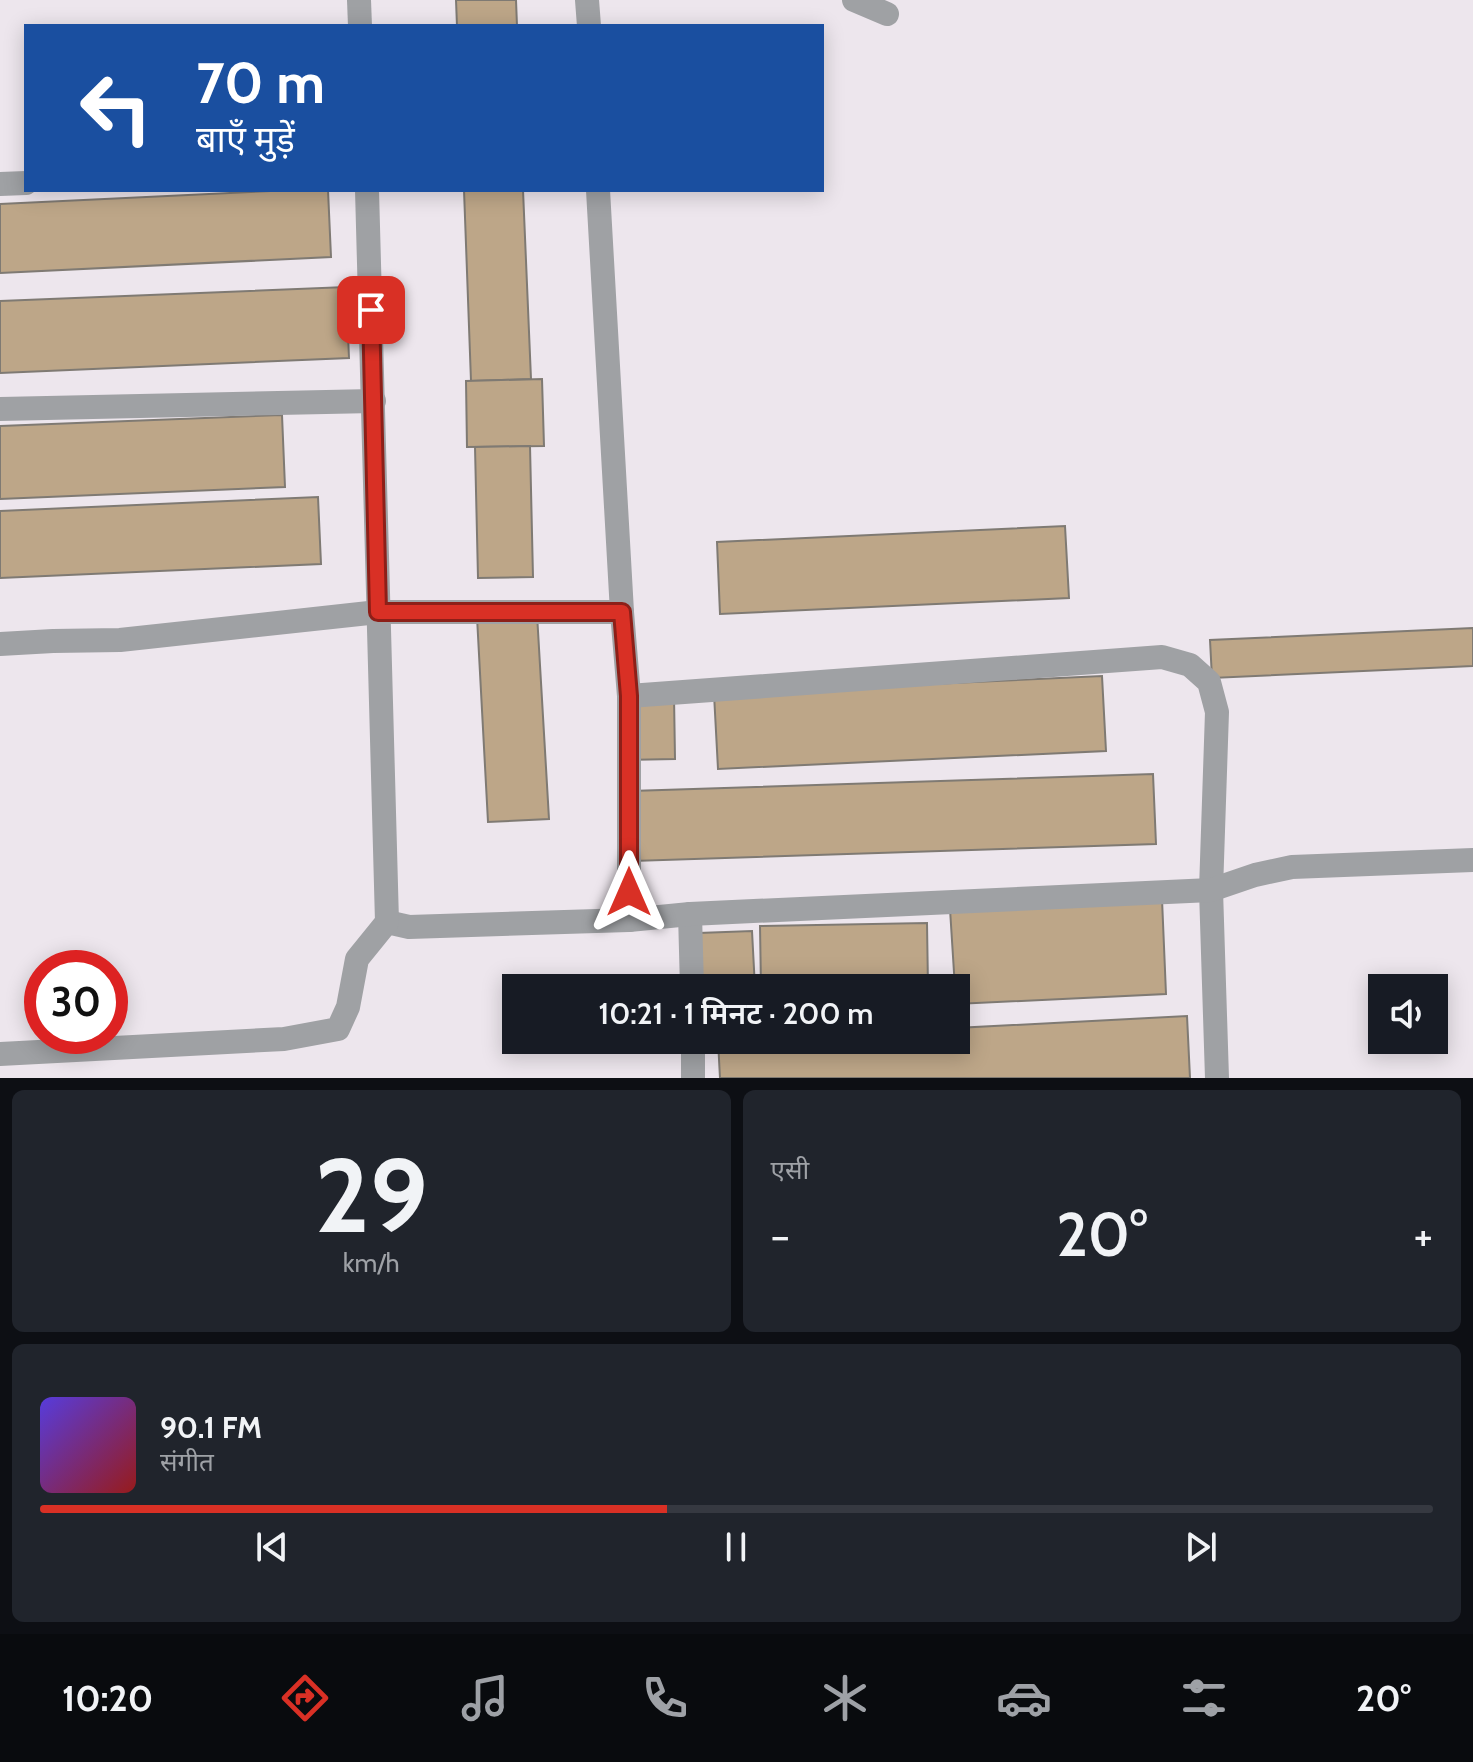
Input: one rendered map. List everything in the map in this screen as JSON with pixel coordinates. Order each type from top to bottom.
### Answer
[{"type":"street","points":[[359,0],[360,24]]},
{"type":"street","points":[[587,0],[589,24]]},
{"type":"street","points":[[854,0],[887,14]]},
{"type":"street","points":[[0,184],[24,183]]},
{"type":"street","points":[[0,1054],[284,1039],[338,1029],[348,1007],[357,959],[387,922],[367,192]]},
{"type":"street","points":[[598,192],[629,696],[629,920]]},
{"type":"street","points":[[0,409],[374,401]]},
{"type":"street","points":[[0,644],[120,640],[378,612],[622,612]]},
{"type":"street","points":[[629,696],[1162,657],[1190,665],[1209,682],[1217,712],[1211,890],[1217,1078]]},
{"type":"street","points":[[387,922],[409,927],[629,920],[690,914],[1211,890],[1255,875],[1292,867],[1473,860]]},
{"type":"street","points":[[690,914],[692,974]]},
{"type":"street","points":[[693,1054],[693,1078]]},
{"type":"building","points":[[456,0],[516,0],[517,24],[457,24]]},
{"type":"building","points":[[251,192],[328,192],[331,257],[0,273],[0,204]]},
{"type":"building","points":[[464,192],[523,192],[531,379],[471,381]]},
{"type":"building","points":[[346,287],[349,358],[0,373],[0,301]]},
{"type":"building","points":[[542,379],[544,446],[467,447],[466,381]]},
{"type":"building","points":[[282,415],[285,487],[0,499],[0,426]]},
{"type":"building","points":[[530,446],[533,577],[478,578],[475,447]]},
{"type":"building","points":[[318,497],[321,564],[0,578],[0,511]]},
{"type":"building","points":[[1065,526],[1069,598],[720,614],[717,542]]},
{"type":"building","points":[[537,614],[549,819],[488,822],[477,617]]},
{"type":"building","points":[[1473,628],[1473,666],[1212,678],[1210,640]]},
{"type":"building","points":[[1102,676],[1106,751],[718,769],[714,694]]},
{"type":"building","points":[[674,696],[675,759],[624,760],[622,698]]},
{"type":"building","points":[[1153,774],[1156,844],[633,861],[631,791]]},
{"type":"building","points":[[1162,899],[1166,994],[970,1003],[970,974],[954,974],[950,909]]},
{"type":"building","points":[[927,923],[928,974],[761,974],[760,926]]},
{"type":"building","points":[[752,931],[754,974],[700,974],[699,933]]},
{"type":"building","points":[[1187,1016],[1190,1078],[720,1078],[719,1054],[970,1054],[970,1027]]},
{"type":"route","points":[[371,310],[378,612],[622,612],[629,696],[629,892]]}]
